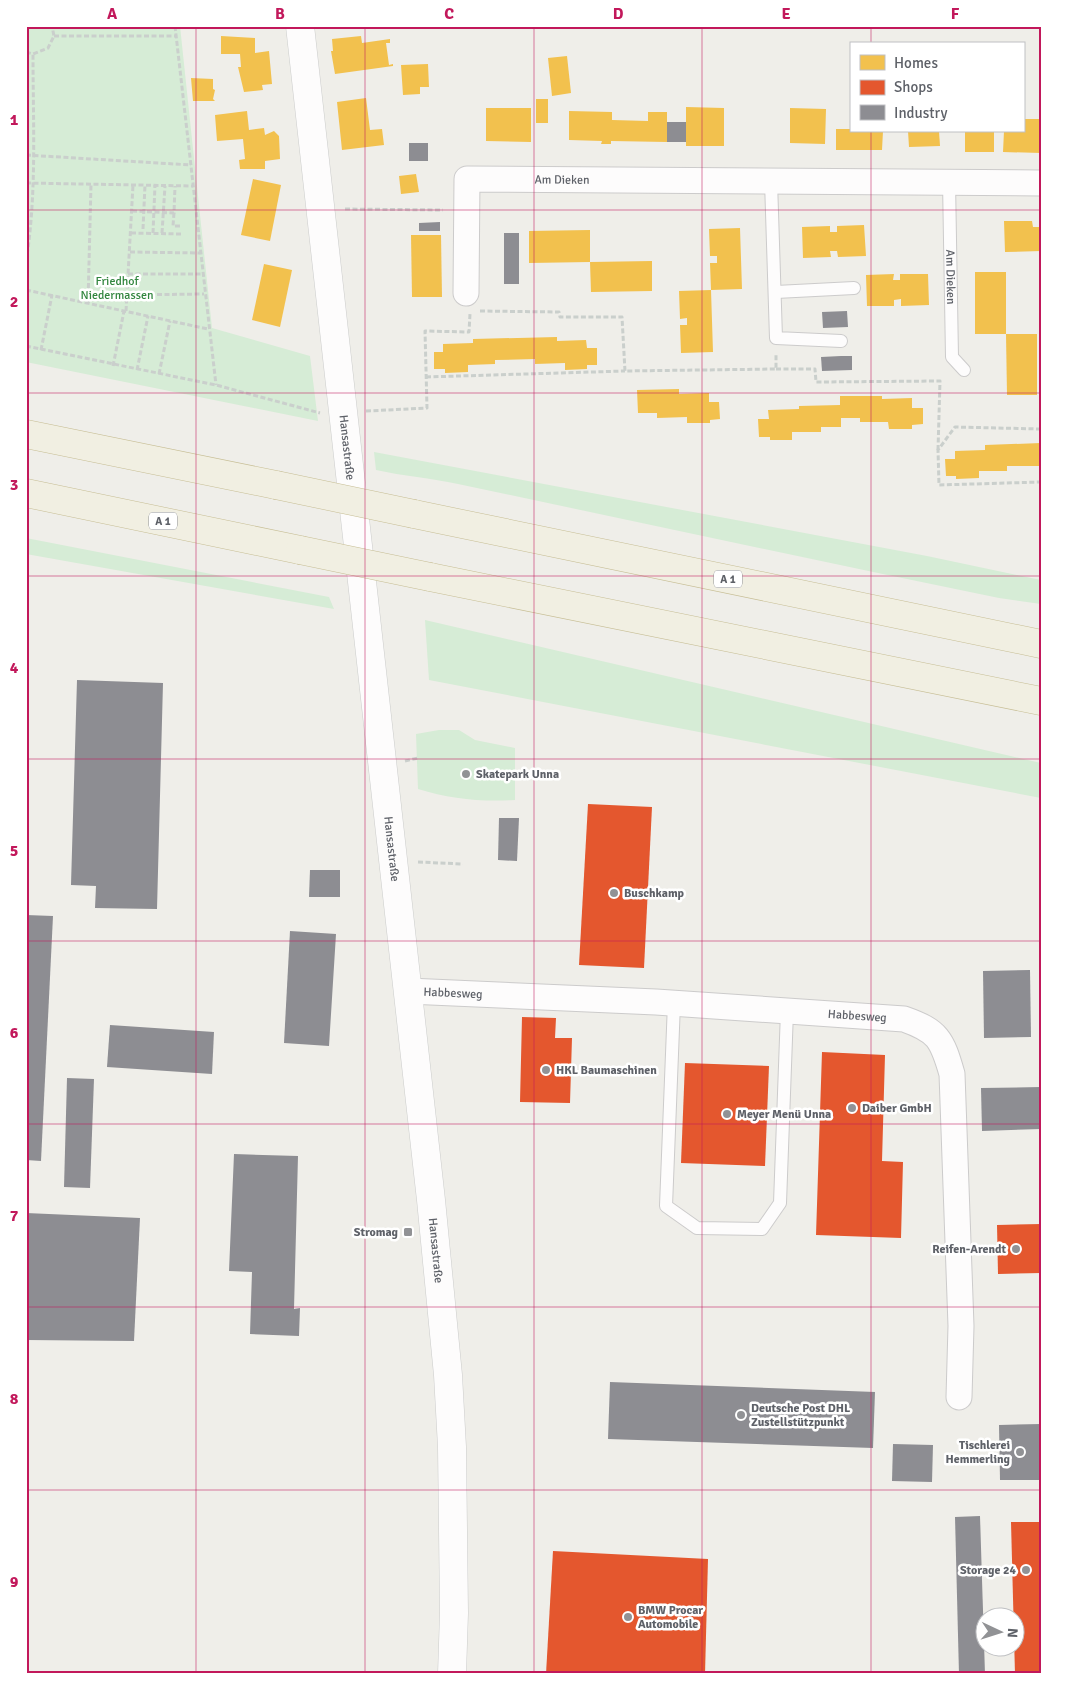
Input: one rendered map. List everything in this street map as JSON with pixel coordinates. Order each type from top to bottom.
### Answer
[{"type":"highway","name":"A 1","points":[[26,434],[1041,644]]},
{"type":"highway","name":"A 1","points":[[26,493],[1041,701]]},
{"type":"main road","name":"Hansastraße","points":[[300,26],[408,991],[448,1374],[454,1516],[452,1674]]},
{"type":"street","name":"Am Dieken","points":[[466,294],[467,179],[1041,183]]},
{"type":"street","name":"Habbesweg","points":[[408,991],[674,1003],[904,1019],[927,1027],[944,1047],[952,1074],[961,1326],[958,1397]]},
{"type":"lane","points":[[771,181],[776,338],[840,340]]},
{"type":"lane","name":"Am Dieken","points":[[949,181],[952,357],[964,370]]},
{"type":"lane","points":[[776,292],[854,288]]},
{"type":"lane","points":[[674,1003],[666,1206],[697,1228],[762,1230],[780,1203],[787,1011]]},
{"type":"path","points":[[26,52],[33,54],[43,52],[48,48],[54,36],[52,26]]},
{"type":"path","points":[[175,26],[204,294],[216,385]]},
{"type":"path","points":[[54,36],[176,36]]},
{"type":"path","points":[[26,262],[30,236],[33,183],[33,54]]},
{"type":"path","points":[[26,155],[190,165]]},
{"type":"path","points":[[26,183],[193,186]]},
{"type":"path","points":[[88,303],[91,184]]},
{"type":"path","points":[[113,366],[127,295],[133,185]]},
{"type":"path","points":[[143,229],[145,185]]},
{"type":"path","points":[[153,233],[155,185]]},
{"type":"path","points":[[162,233],[165,186]]},
{"type":"path","points":[[174,186],[173,226],[180,226]]},
{"type":"path","points":[[319,209],[466,210]]},
{"type":"path","points":[[132,211],[174,214]]},
{"type":"path","points":[[130,233],[182,234]]},
{"type":"path","points":[[130,252],[200,253]]},
{"type":"path","points":[[128,274],[202,274]]},
{"type":"path","points":[[26,290],[208,329]]},
{"type":"path","points":[[127,295],[204,294]]},
{"type":"path","points":[[41,350],[52,295]]},
{"type":"path","points":[[26,346],[113,366],[216,385],[316,414],[427,408],[425,331],[469,332],[470,311],[559,312],[560,317],[622,317],[625,372]]},
{"type":"path","points":[[137,370],[148,316]]},
{"type":"path","points":[[159,374],[170,321]]},
{"type":"path","points":[[776,338],[776,369]]},
{"type":"path","points":[[426,377],[815,369],[816,382],[940,382],[939,485],[1041,482]]},
{"type":"path","points":[[938,450],[955,427],[1041,429]]},
{"type":"path","points":[[392,861],[463,864]]},
{"type":"green space","name":"Friedhof Niedermassen","points":[[26,26],[180,26],[212,328],[310,356],[318,421],[26,362]]},
{"type":"green space","points":[[374,452],[927,556],[1041,580],[1041,604],[999,598],[448,482],[376,470]]},
{"type":"green space","points":[[26,538],[329,597],[334,609],[26,554]]},
{"type":"green space","points":[[425,620],[1041,763],[1041,798],[429,680]]},
{"type":"green space","name":"Skatepark Unna","points":[[439,730],[459,730],[475,740],[515,748],[515,800],[490,801],[466,799],[418,789],[416,734]]},
{"type":"building: Homes","points":[[221,36],[255,38],[255,53],[269,51],[272,84],[262,85],[263,90],[244,92],[238,67],[241,67],[240,54],[221,54]]},
{"type":"building: Homes","points":[[361,36],[362,43],[390,39],[390,43],[386,43],[389,65],[393,64],[393,66],[335,74],[331,51],[333,51],[332,39]]},
{"type":"building: Homes","points":[[567,56],[571,93],[552,96],[548,58]]},
{"type":"building: Homes","points":[[428,64],[429,87],[420,87],[420,94],[403,95],[401,65]]},
{"type":"building: Homes","points":[[191,78],[213,79],[213,89],[215,90],[213,99],[215,101],[193,101]]},
{"type":"building: Homes","points":[[366,98],[370,130],[382,129],[384,145],[342,150],[337,102]]},
{"type":"building: Homes","points":[[536,99],[548,99],[548,123],[536,123]]},
{"type":"building: Homes","points":[[686,107],[724,108],[724,146],[686,146]]},
{"type":"building: Homes","points":[[486,108],[531,108],[531,142],[486,141]]},
{"type":"building: Homes","points":[[790,108],[826,109],[825,144],[790,143]]},
{"type":"building: Homes","points":[[247,111],[249,130],[264,128],[265,135],[274,131],[279,136],[280,159],[265,161],[265,169],[240,169],[239,160],[245,159],[243,139],[217,141],[215,115]]},
{"type":"building: Homes","points":[[569,111],[612,112],[612,120],[648,121],[648,112],[667,112],[667,142],[611,141],[611,144],[601,144],[602,141],[569,140]]},
{"type":"building: Homes","points":[[1024,119],[1041,119],[1041,153],[1003,152],[1004,132],[1024,132]]},
{"type":"building: Homes","points":[[836,129],[850,129],[850,132],[883,132],[882,150],[836,150]]},
{"type":"building: Homes","points":[[908,132],[939,132],[940,146],[909,147]]},
{"type":"building: Homes","points":[[965,132],[994,132],[994,152],[965,152]]},
{"type":"building: Homes","points":[[416,174],[419,192],[401,194],[399,176]]},
{"type":"building: Homes","points":[[253,179],[281,185],[270,241],[241,235]]},
{"type":"building: Homes","points":[[1039,218],[1041,251],[1005,252],[1004,221],[1032,221],[1033,227],[1039,227]]},
{"type":"building: Homes","points":[[864,225],[866,256],[838,257],[837,251],[830,251],[831,257],[803,258],[802,227],[830,226],[830,232],[837,232],[837,226]]},
{"type":"building: Homes","points":[[740,228],[742,289],[711,290],[710,263],[717,263],[717,256],[710,256],[709,229]]},
{"type":"building: Homes","points":[[590,230],[590,262],[529,263],[529,231]]},
{"type":"building: Homes","points":[[411,235],[441,235],[442,297],[412,297]]},
{"type":"building: Homes","points":[[652,261],[652,291],[591,292],[590,262]]},
{"type":"building: Homes","points":[[264,264],[292,270],[280,327],[252,320]]},
{"type":"building: Homes","points":[[975,272],[1006,272],[1006,334],[975,334]]},
{"type":"building: Homes","points":[[894,274],[893,280],[900,280],[900,274],[928,274],[929,305],[901,306],[901,299],[894,300],[894,306],[867,306],[866,275]]},
{"type":"building: Homes","points":[[711,290],[713,352],[681,353],[680,325],[687,325],[687,318],[680,319],[679,291]]},
{"type":"building: Homes","points":[[1006,334],[1037,334],[1037,395],[1007,395]]},
{"type":"building: Homes","points":[[557,337],[557,341],[586,340],[587,348],[597,348],[597,365],[587,365],[587,369],[565,370],[565,363],[535,364],[535,359],[495,360],[495,364],[468,365],[468,372],[445,373],[445,369],[434,369],[434,352],[443,352],[443,344],[473,343],[473,339]]},
{"type":"building: Homes","points":[[679,389],[679,394],[709,393],[709,402],[719,402],[720,419],[710,420],[710,423],[687,423],[687,417],[657,418],[657,413],[638,413],[637,390]]},
{"type":"building: Homes","points":[[840,396],[882,396],[882,399],[912,398],[912,408],[923,408],[923,424],[912,425],[912,429],[889,429],[888,422],[860,422],[860,418],[841,418],[841,427],[821,427],[821,432],[792,432],[792,440],[770,440],[770,437],[759,437],[758,419],[769,419],[768,410],[799,409],[799,406],[840,405]]},
{"type":"building: Homes","points":[[1041,443],[1041,466],[1007,466],[1007,471],[979,471],[979,478],[956,479],[956,476],[946,476],[945,459],[955,459],[955,451],[985,450],[985,445]]},
{"type":"building: Shops","points":[[588,804],[652,807],[644,968],[579,965]]},
{"type":"building: Shops","name":"HKL Baumaschinen","points":[[522,1017],[556,1018],[555,1038],[572,1038],[570,1103],[520,1102]]},
{"type":"building: Shops","name":"Daiber GmbH","points":[[822,1052],[885,1055],[882,1161],[903,1162],[901,1238],[816,1235]]},
{"type":"building: Shops","points":[[685,1063],[769,1066],[765,1166],[681,1163]]},
{"type":"building: Shops","points":[[1041,1224],[1041,1273],[998,1274],[997,1225]]},
{"type":"building: Shops","name":"Storage 24","points":[[1011,1522],[1041,1522],[1041,1674],[1015,1674],[1015,1658],[1024,1658],[1024,1608],[1013,1608]]},
{"type":"building: Shops","name":"BMW Procar Automobile","points":[[553,1551],[708,1559],[705,1674],[546,1674]]},
{"type":"building: Industry","points":[[667,122],[686,122],[686,142],[667,142]]},
{"type":"building: Industry","points":[[409,143],[428,143],[428,161],[409,161]]},
{"type":"building: Industry","points":[[440,222],[440,231],[419,231],[419,223]]},
{"type":"building: Industry","points":[[504,233],[519,233],[519,284],[504,284]]},
{"type":"building: Industry","points":[[847,311],[848,327],[823,328],[822,312]]},
{"type":"building: Industry","points":[[852,356],[852,370],[822,371],[821,357]]},
{"type":"building: Industry","points":[[77,680],[163,683],[157,909],[95,908],[96,886],[71,885]]},
{"type":"building: Industry","points":[[499,818],[519,818],[517,861],[498,860]]},
{"type":"building: Industry","points":[[310,870],[340,870],[340,897],[309,897]]},
{"type":"building: Industry","points":[[26,915],[53,916],[41,1161],[26,1160]]},
{"type":"building: Industry","points":[[290,931],[336,934],[329,1046],[284,1043]]},
{"type":"building: Industry","points":[[1030,970],[1031,1037],[984,1038],[983,971]]},
{"type":"building: Industry","points":[[110,1025],[214,1032],[212,1074],[107,1067]]},
{"type":"building: Industry","points":[[67,1078],[94,1079],[90,1188],[64,1187]]},
{"type":"building: Industry","points":[[1041,1087],[1041,1129],[982,1131],[981,1088]]},
{"type":"building: Industry","points":[[234,1154],[298,1156],[294,1309],[300,1308],[299,1336],[250,1334],[252,1272],[229,1271]]},
{"type":"building: Industry","points":[[26,1213],[140,1218],[134,1341],[26,1340]]},
{"type":"building: Industry","name":"Deutsche Post DHL Zustellstützpunkt","points":[[610,1382],[875,1392],[873,1448],[608,1439]]},
{"type":"building: Industry","name":"Tischlerei Hemmerling","points":[[1041,1424],[1041,1480],[1000,1480],[999,1425]]},
{"type":"building: Industry","points":[[893,1444],[933,1445],[932,1482],[892,1481]]},
{"type":"building: Industry","points":[[980,1516],[983,1608],[974,1608],[974,1658],[984,1658],[985,1674],[959,1674],[955,1517]]},
{"type":"place","name":"Skatepark Unna","points":[[466,774]]},
{"type":"place","name":"Buschkamp","points":[[614,893]]},
{"type":"place","name":"HKL Baumaschinen","points":[[546,1070]]},
{"type":"place","name":"Daiber GmbH","points":[[852,1108]]},
{"type":"place","name":"Meyer Menü Unna","points":[[727,1114]]},
{"type":"place","name":"Stromag","points":[[408,1232]]},
{"type":"place","name":"Reifen-Arendt","points":[[1016,1249]]},
{"type":"place","name":"Deutsche Post DHL Zustellstützpunkt","points":[[741,1415]]},
{"type":"place","name":"Tischlerei Hemmerling","points":[[1020,1452]]},
{"type":"place","name":"Storage 24","points":[[1026,1570]]},
{"type":"place","name":"BMW Procar Automobile","points":[[628,1617]]}]
